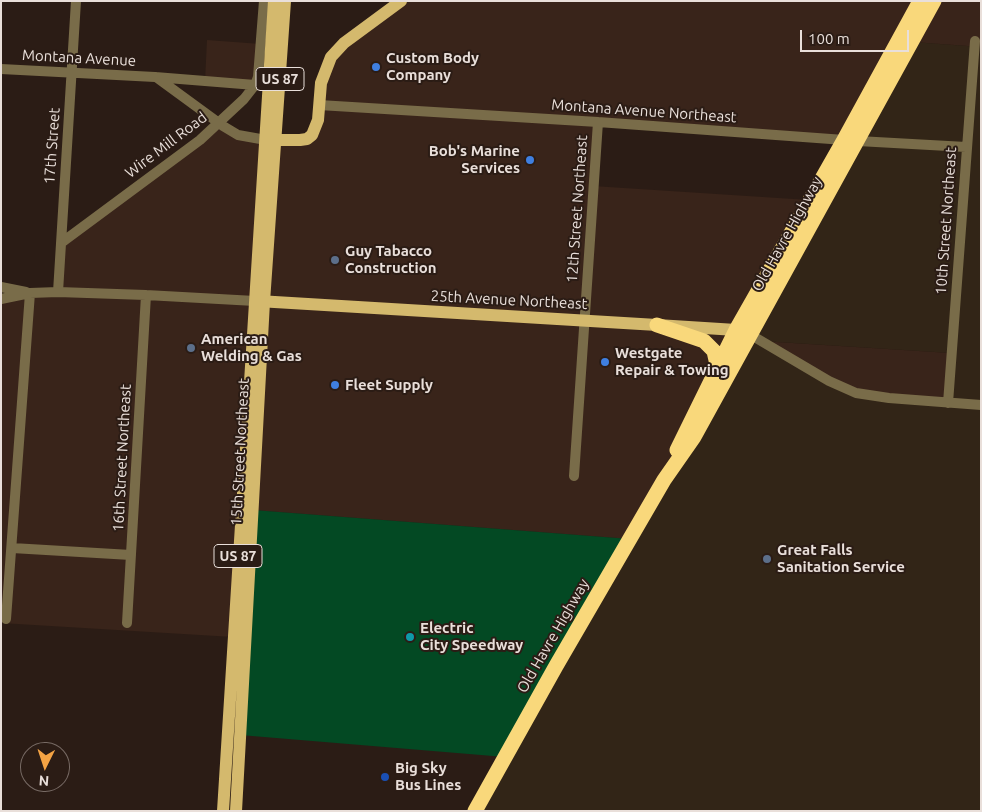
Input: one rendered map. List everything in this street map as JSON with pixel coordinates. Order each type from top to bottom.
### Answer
[{"type":"highway","name":"Old Havre Highway","points":[[474,811],[664,480],[694,437],[751,335],[851,141],[920,1]]},
{"type":"highway","name":"Old Havre Highway","points":[[664,480],[684,432],[736,330],[934,1]]},
{"type":"highway","points":[[657,325],[700,339],[708,344],[716,356],[716,368]]},
{"type":"main road","name":"US 87","points":[[271,140],[274,1]]},
{"type":"main road","name":"US 87","points":[[271,140],[285,1]]},
{"type":"main road","name":"Wire Mill Road","points":[[271,140],[307,139],[312,134],[318,120],[323,74],[335,50],[401,1]]},
{"type":"main road","name":"15th Street Northeast","points":[[223,811],[271,140]]},
{"type":"main road","name":"15th Street Northeast","points":[[236,811],[260,301]]},
{"type":"main road","name":"25th Avenue Northeast","points":[[260,301],[736,330],[751,335]]},
{"type":"street","name":"17th Street","points":[[58,292],[76,1]]},
{"type":"street","points":[[218,123],[244,99],[255,85],[260,65],[264,1]]},
{"type":"street","name":"10th Street Northeast","points":[[948,403],[975,41]]},
{"type":"street","name":"Montana Avenue","points":[[1,69],[155,77],[255,85]]},
{"type":"street","name":"Montana Avenue","points":[[155,77],[218,123]]},
{"type":"street","name":"Montana Avenue Northeast","points":[[319,105],[598,122],[851,141],[966,146]]},
{"type":"street","name":"12th Street Northeast","points":[[574,476],[598,122]]},
{"type":"street","name":"Wire Mill Road","points":[[61,243],[149,180],[200,140],[218,123],[238,135],[271,140]]},
{"type":"street","points":[[1,287],[30,294],[6,619]]},
{"type":"street","name":"25th Avenue Northeast","points":[[1,299],[18,295],[58,292],[146,294],[260,301]]},
{"type":"street","name":"16th Street Northeast","points":[[127,624],[146,294]]},
{"type":"street","name":"25th Avenue Northeast","points":[[751,335],[813,373],[856,393],[981,405]]},
{"type":"street","points":[[12,548],[131,555]]},
{"type":"shaded area","points":[[402,1],[920,1],[844,140],[598,122],[593,186],[809,200],[630,539],[253,510],[276,141],[307,139],[327,66]]},
{"type":"shaded area","points":[[934,1],[981,1],[981,47],[912,42]]},
{"type":"shaded area","points":[[207,40],[261,44],[255,85],[205,81]]},
{"type":"shaded area","points":[[912,42],[981,47],[981,811],[477,811]],"holes":[[[762,341],[951,353],[947,403],[847,390]]]},
{"type":"shaded area","points":[[218,123],[266,140],[233,637],[1,623],[1,299],[58,292],[61,243]]},
{"type":"shaded area","points":[[761,341],[951,353],[948,403],[847,390]]},
{"type":"green space","name":"Electric City Speedway","points":[[253,510],[630,539],[505,757],[240,735]]},
{"type":"place","name":"Custom Body Company","points":[[376,67]]},
{"type":"place","name":"Bob's Marine Services","points":[[530,160]]},
{"type":"place","name":"Guy Tabacco Construction","points":[[335,260]]},
{"type":"place","name":"American Welding & Gas","points":[[191,348]]},
{"type":"place","name":"Westgate Repair & Towing","points":[[605,362]]},
{"type":"place","name":"Fleet Supply","points":[[335,385]]},
{"type":"place","name":"Great Falls Sanitation Service","points":[[767,559]]},
{"type":"place","name":"Electric City Speedway","points":[[410,637]]},
{"type":"place","name":"Big Sky Bus Lines","points":[[385,777]]}]
